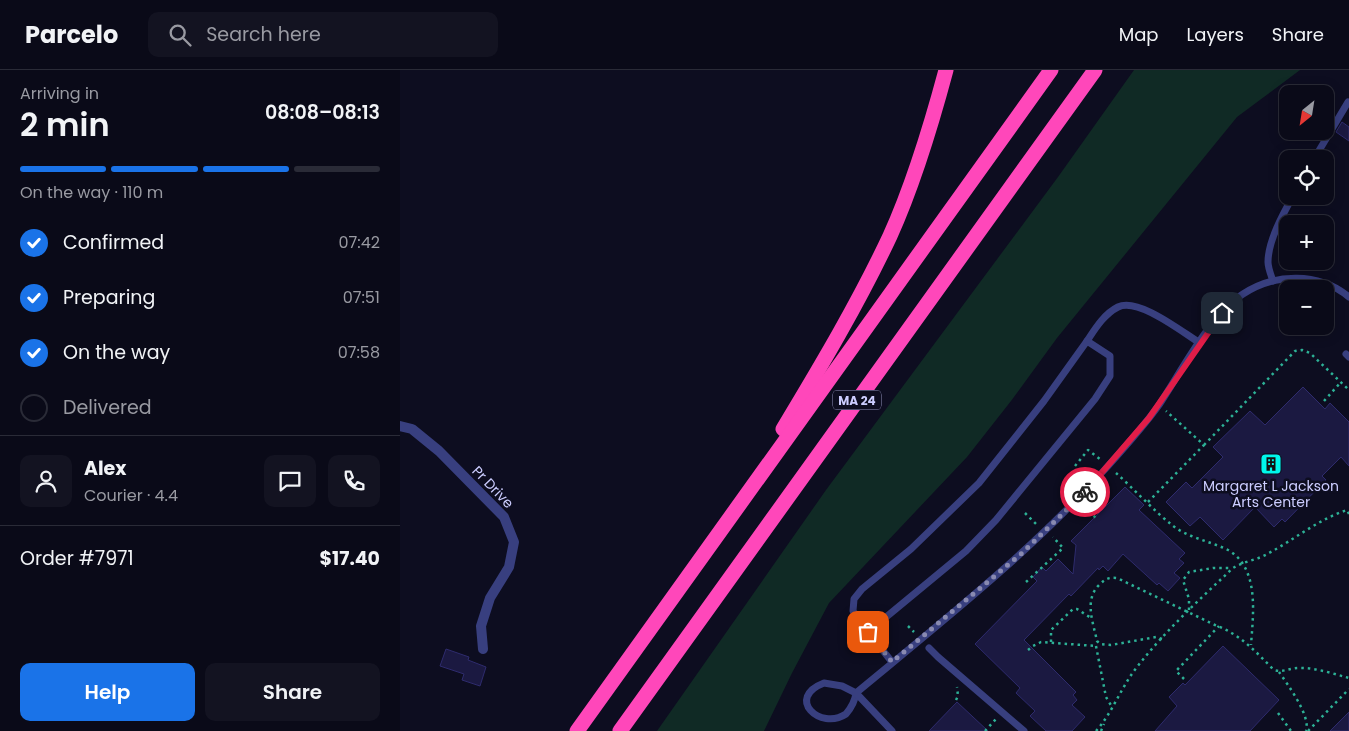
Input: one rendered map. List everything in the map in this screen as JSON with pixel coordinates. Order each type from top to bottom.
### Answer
[{"type":"highway","points":[[720,532],[797,404],[878,259],[901,209],[919,159],[946,70]]},
{"type":"highway","name":"MA 24","points":[[577,731],[1051,70]]},
{"type":"highway","name":"MA 24","points":[[620,731],[1095,70]]},
{"type":"street","name":"Pr Drive","points":[[400,426],[412,430],[439,451],[504,517],[514,542],[509,567],[490,598],[481,626],[484,649]]},
{"type":"lane","points":[[1319,150],[1348,102]]},
{"type":"lane","points":[[1272,281],[1268,263],[1271,245],[1280,219],[1288,205]]},
{"type":"lane","points":[[892,731],[856,693],[842,686],[824,683],[811,692],[806,704],[807,711],[814,720],[819,723],[834,723],[847,713],[856,693],[1021,554],[1108,466],[1149,418],[1200,343],[1222,313],[1235,300],[1251,289],[1272,281],[1289,278],[1311,279],[1334,286],[1349,297]]},
{"type":"lane","points":[[892,662],[870,631],[852,611],[854,599],[862,589],[911,549],[979,484],[1044,401],[1103,318],[1118,306],[1138,306],[1200,343]]},
{"type":"lane","points":[[870,631],[966,551],[984,533],[1095,398],[1110,376],[1110,356],[1087,341]]},
{"type":"lane","points":[[929,648],[1024,731]]},
{"type":"path","points":[[1148,502],[1295,351],[1302,350],[1310,353],[1349,390]]},
{"type":"path","points":[[1324,401],[1341,382]]},
{"type":"path","points":[[1159,404],[1204,445]]},
{"type":"path","points":[[1075,466],[1088,450],[1100,460]]},
{"type":"path","points":[[1115,472],[1173,526],[1229,551],[1241,563],[1251,580],[1254,600],[1250,646]]},
{"type":"path","points":[[1084,507],[1096,518]]},
{"type":"path","points":[[1101,731],[1112,707],[1133,672],[1188,611],[1233,568],[1241,563],[1267,554],[1334,514],[1348,509],[1349,514]]},
{"type":"path","points":[[1025,513],[1037,525]]},
{"type":"path","points":[[1026,582],[1063,548],[1053,537]]},
{"type":"path","points":[[1188,611],[1189,599],[1183,580],[1189,572],[1214,568],[1233,568]]},
{"type":"path","points":[[1112,707],[1106,697],[1096,646],[1098,642],[1092,619],[1092,596],[1105,580],[1110,578],[1117,578],[1138,587],[1234,633],[1274,670],[1279,672],[1302,668],[1349,678]]},
{"type":"path","points":[[1052,642],[1050,630],[1073,609],[1078,609],[1092,619]]},
{"type":"path","points":[[908,626],[915,633]]},
{"type":"path","points":[[1184,679],[1176,671],[1219,626]]},
{"type":"path","points":[[1098,642],[1104,645],[1111,645],[1145,638],[1156,637],[1162,639]]},
{"type":"path","points":[[1028,650],[1041,642],[1096,646]]},
{"type":"path","points":[[1279,672],[1305,716],[1307,731]]},
{"type":"path","points":[[1307,731],[1349,689]]},
{"type":"path","points":[[985,731],[1002,712]]},
{"type":"path","points":[[1278,713],[1291,731]]},
{"type":"path","points":[[1096,731],[1105,720]]},
{"type":"green space","points":[[1134,70],[1300,70],[1237,117],[1057,338],[967,457],[829,603],[764,731],[657,731],[826,490],[1058,177]]},
{"type":"building","points":[[1342,122],[1349,127],[1349,141],[1336,132]]},
{"type":"building","name":"Margaret L Jackson Arts Center","points":[[1303,387],[1325,409],[1330,403],[1349,422],[1349,466],[1341,457],[1322,476],[1326,480],[1285,522],[1282,519],[1274,527],[1255,507],[1223,540],[1200,517],[1190,526],[1166,502],[1186,482],[1192,488],[1223,457],[1213,447],[1250,411],[1265,425]]},
{"type":"building","points":[[1125,487],[1144,505],[1139,510],[1185,553],[1179,559],[1184,563],[1174,573],[1180,578],[1168,591],[1159,583],[1157,585],[1123,554],[1108,571],[1103,566],[1099,570],[1098,568],[1071,596],[1069,594],[1024,640],[1076,692],[1073,695],[1077,700],[1072,705],[1085,717],[1072,731],[1046,731],[1030,716],[1035,711],[1016,693],[1020,688],[975,644],[1037,581],[1033,577],[1042,567],[1046,571],[1058,559],[1073,574],[1076,545],[1071,541]]},
{"type":"building","points":[[1223,646],[1279,700],[1250,731],[1155,731],[1177,706],[1169,697],[1183,683],[1185,685]]},
{"type":"building","points":[[446,649],[469,657],[468,660],[486,667],[480,686],[462,680],[464,674],[440,666]]},
{"type":"building","points":[[957,702],[988,731],[929,731]]},
{"type":"building","points":[[1349,712],[1349,731],[1330,731]]},
{"type":"way so far","points":[[868,632],[892,662],[1021,554],[1085,492]]},
{"type":"place","name":"Margaret L Jackson Arts Center","points":[[1271,464]]},
{"type":"route","points":[[1085,492],[1149,418],[1222,313]]}]
